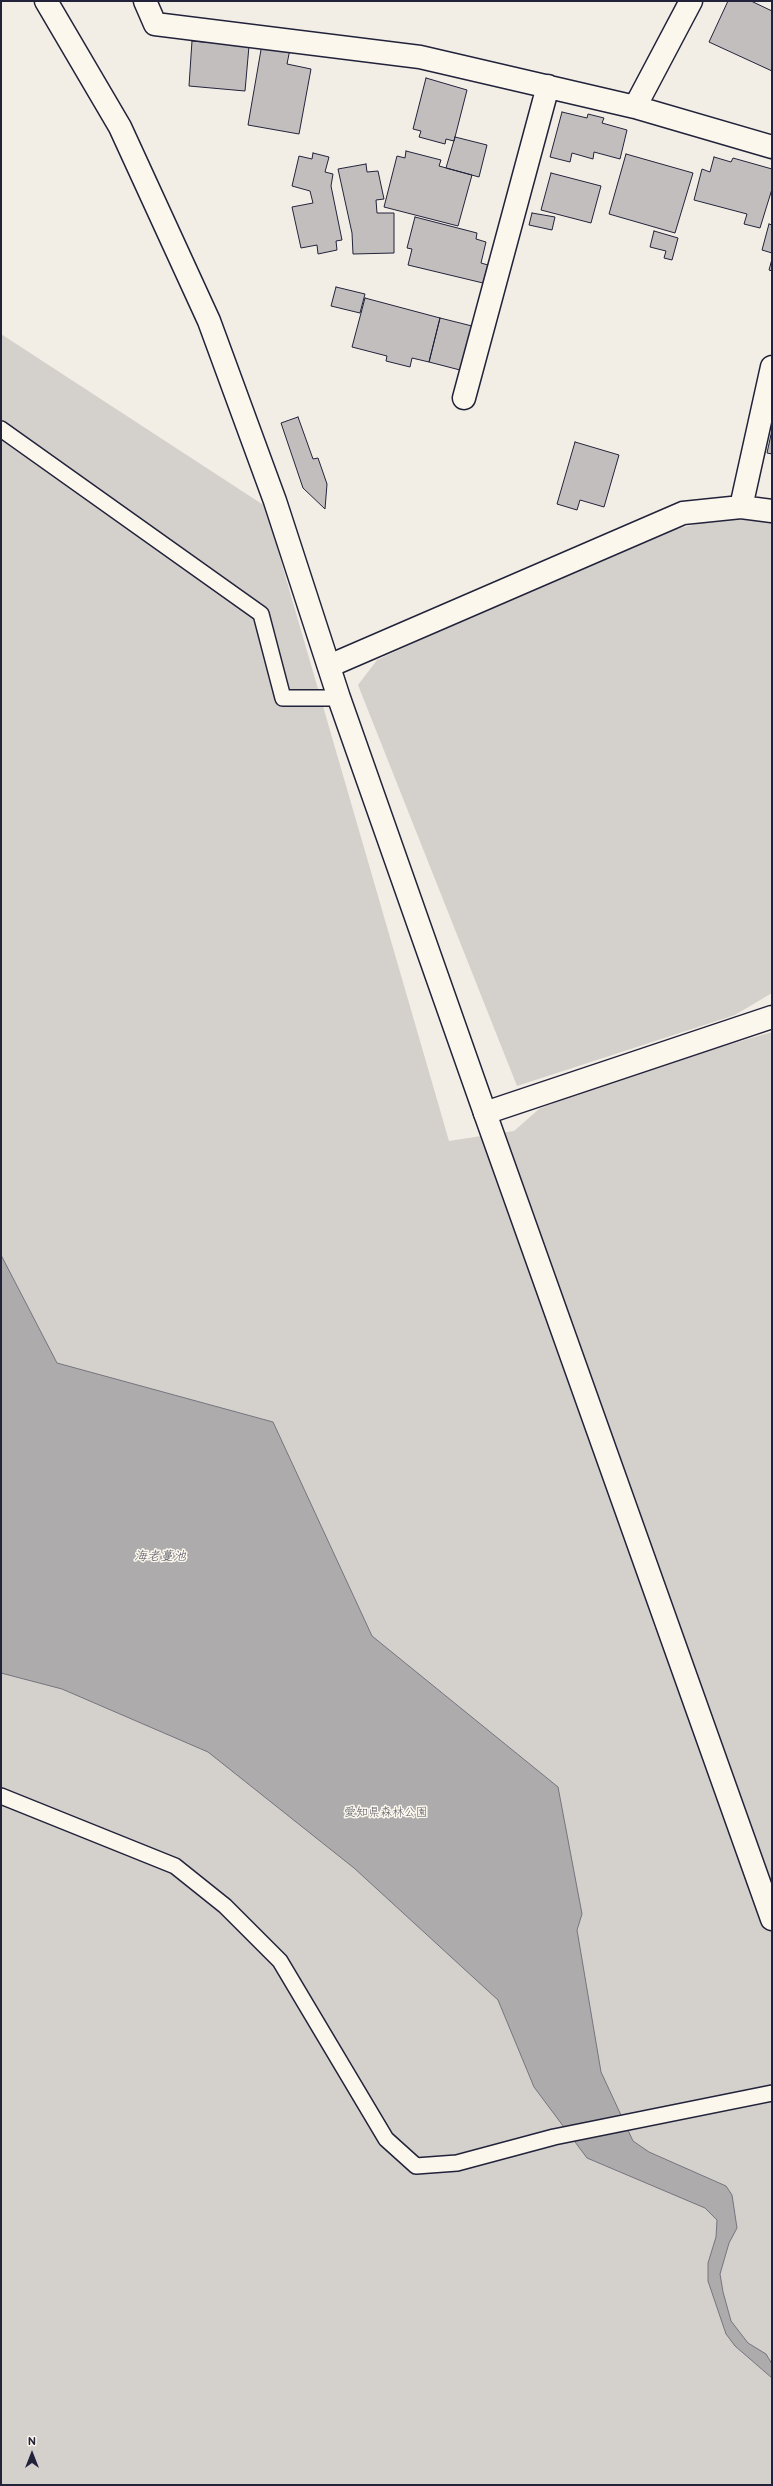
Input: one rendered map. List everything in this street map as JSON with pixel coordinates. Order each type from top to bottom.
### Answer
[{"type":"street","points":[[46,1],[120,127],[209,321],[275,501],[339,698],[485,1114],[772,1919]]},
{"type":"street","points":[[145,1],[155,24],[420,57],[635,107],[772,147]]},
{"type":"street","points":[[635,107],[691,1]]},
{"type":"street","points":[[464,398],[548,86]]},
{"type":"street","points":[[741,507],[772,367]]},
{"type":"street","points":[[329,666],[683,514],[741,507],[772,511]]},
{"type":"street","points":[[485,1114],[772,1017]]},
{"type":"lane","points":[[1,429],[261,614],[284,698],[339,698]]},
{"type":"lane","points":[[1,1796],[176,1866],[225,1906],[280,1961],[386,2139],[416,2166],[457,2163],[554,2137],[772,2092]]},
{"type":"green space","name":"愛知県森林公園","points":[[1,334],[265,506],[449,1141],[514,1131],[539,1109],[621,1076],[772,1032],[772,2485],[1,2485]]},
{"type":"green space","points":[[761,518],[772,521],[772,993],[735,1015],[517,1086],[358,685],[377,660],[643,537],[718,519]]},
{"type":"water","name":"海老蔓池","points":[[1,1255],[57,1363],[273,1422],[372,1636],[558,1787],[582,1914],[577,1930],[601,2072],[633,2141],[649,2152],[726,2186],[732,2195],[737,2228],[729,2243],[720,2274],[723,2292],[731,2321],[748,2343],[766,2354],[772,2364],[772,2378],[735,2346],[726,2334],[708,2281],[708,2263],[716,2237],[717,2220],[705,2208],[587,2158],[534,2087],[498,2000],[354,1868],[208,1752],[62,1689],[1,1673]]},
{"type":"building","points":[[728,1],[751,1],[772,11],[772,71],[709,42]]},
{"type":"building","points":[[192,41],[249,46],[245,91],[189,86]]},
{"type":"building","points":[[262,44],[290,49],[287,64],[311,69],[299,134],[248,125]]},
{"type":"building","points":[[426,78],[467,90],[454,141],[446,139],[445,144],[419,137],[421,131],[413,129]]},
{"type":"building","points":[[562,112],[587,118],[588,114],[604,118],[602,123],[627,130],[620,159],[594,152],[593,159],[572,153],[570,162],[550,157]]},
{"type":"building","points":[[455,137],[487,145],[479,177],[446,168]]},
{"type":"building","points":[[406,151],[441,160],[439,166],[472,175],[458,226],[384,207],[397,156],[405,158]]},
{"type":"building","points":[[313,153],[329,157],[325,172],[333,174],[331,186],[342,240],[336,241],[337,250],[318,254],[317,245],[301,248],[292,207],[313,203],[310,191],[292,186],[299,156],[312,159]]},
{"type":"building","points":[[626,154],[693,173],[675,233],[609,214]]},
{"type":"building","points":[[714,157],[731,162],[733,158],[772,169],[772,189],[760,228],[744,224],[747,214],[694,200],[702,169],[710,172]]},
{"type":"building","points":[[366,164],[367,172],[378,171],[384,199],[376,200],[377,213],[394,213],[394,253],[353,254],[352,233],[338,169]]},
{"type":"building","points":[[551,173],[601,186],[591,223],[541,210]]},
{"type":"building","points":[[532,213],[555,217],[552,230],[529,225]]},
{"type":"building","points":[[415,217],[477,233],[476,239],[486,242],[481,263],[488,265],[483,283],[408,265],[412,249],[407,248]]},
{"type":"building","points":[[769,224],[772,225],[772,253],[762,250]]},
{"type":"building","points":[[654,231],[678,238],[672,260],[664,258],[666,251],[650,247]]},
{"type":"building","points":[[772,259],[772,271],[769,270]]},
{"type":"building","points":[[336,287],[365,294],[360,313],[331,306]]},
{"type":"building","points":[[365,298],[440,318],[429,362],[412,358],[410,367],[386,361],[387,356],[352,347]]},
{"type":"building","points":[[440,318],[472,326],[460,370],[429,362]]},
{"type":"building","points":[[298,417],[313,459],[318,458],[327,484],[325,509],[303,488],[281,423]]},
{"type":"building","points":[[772,430],[772,454],[767,453]]},
{"type":"building","points":[[575,442],[619,455],[604,507],[580,500],[577,510],[557,504]]}]
